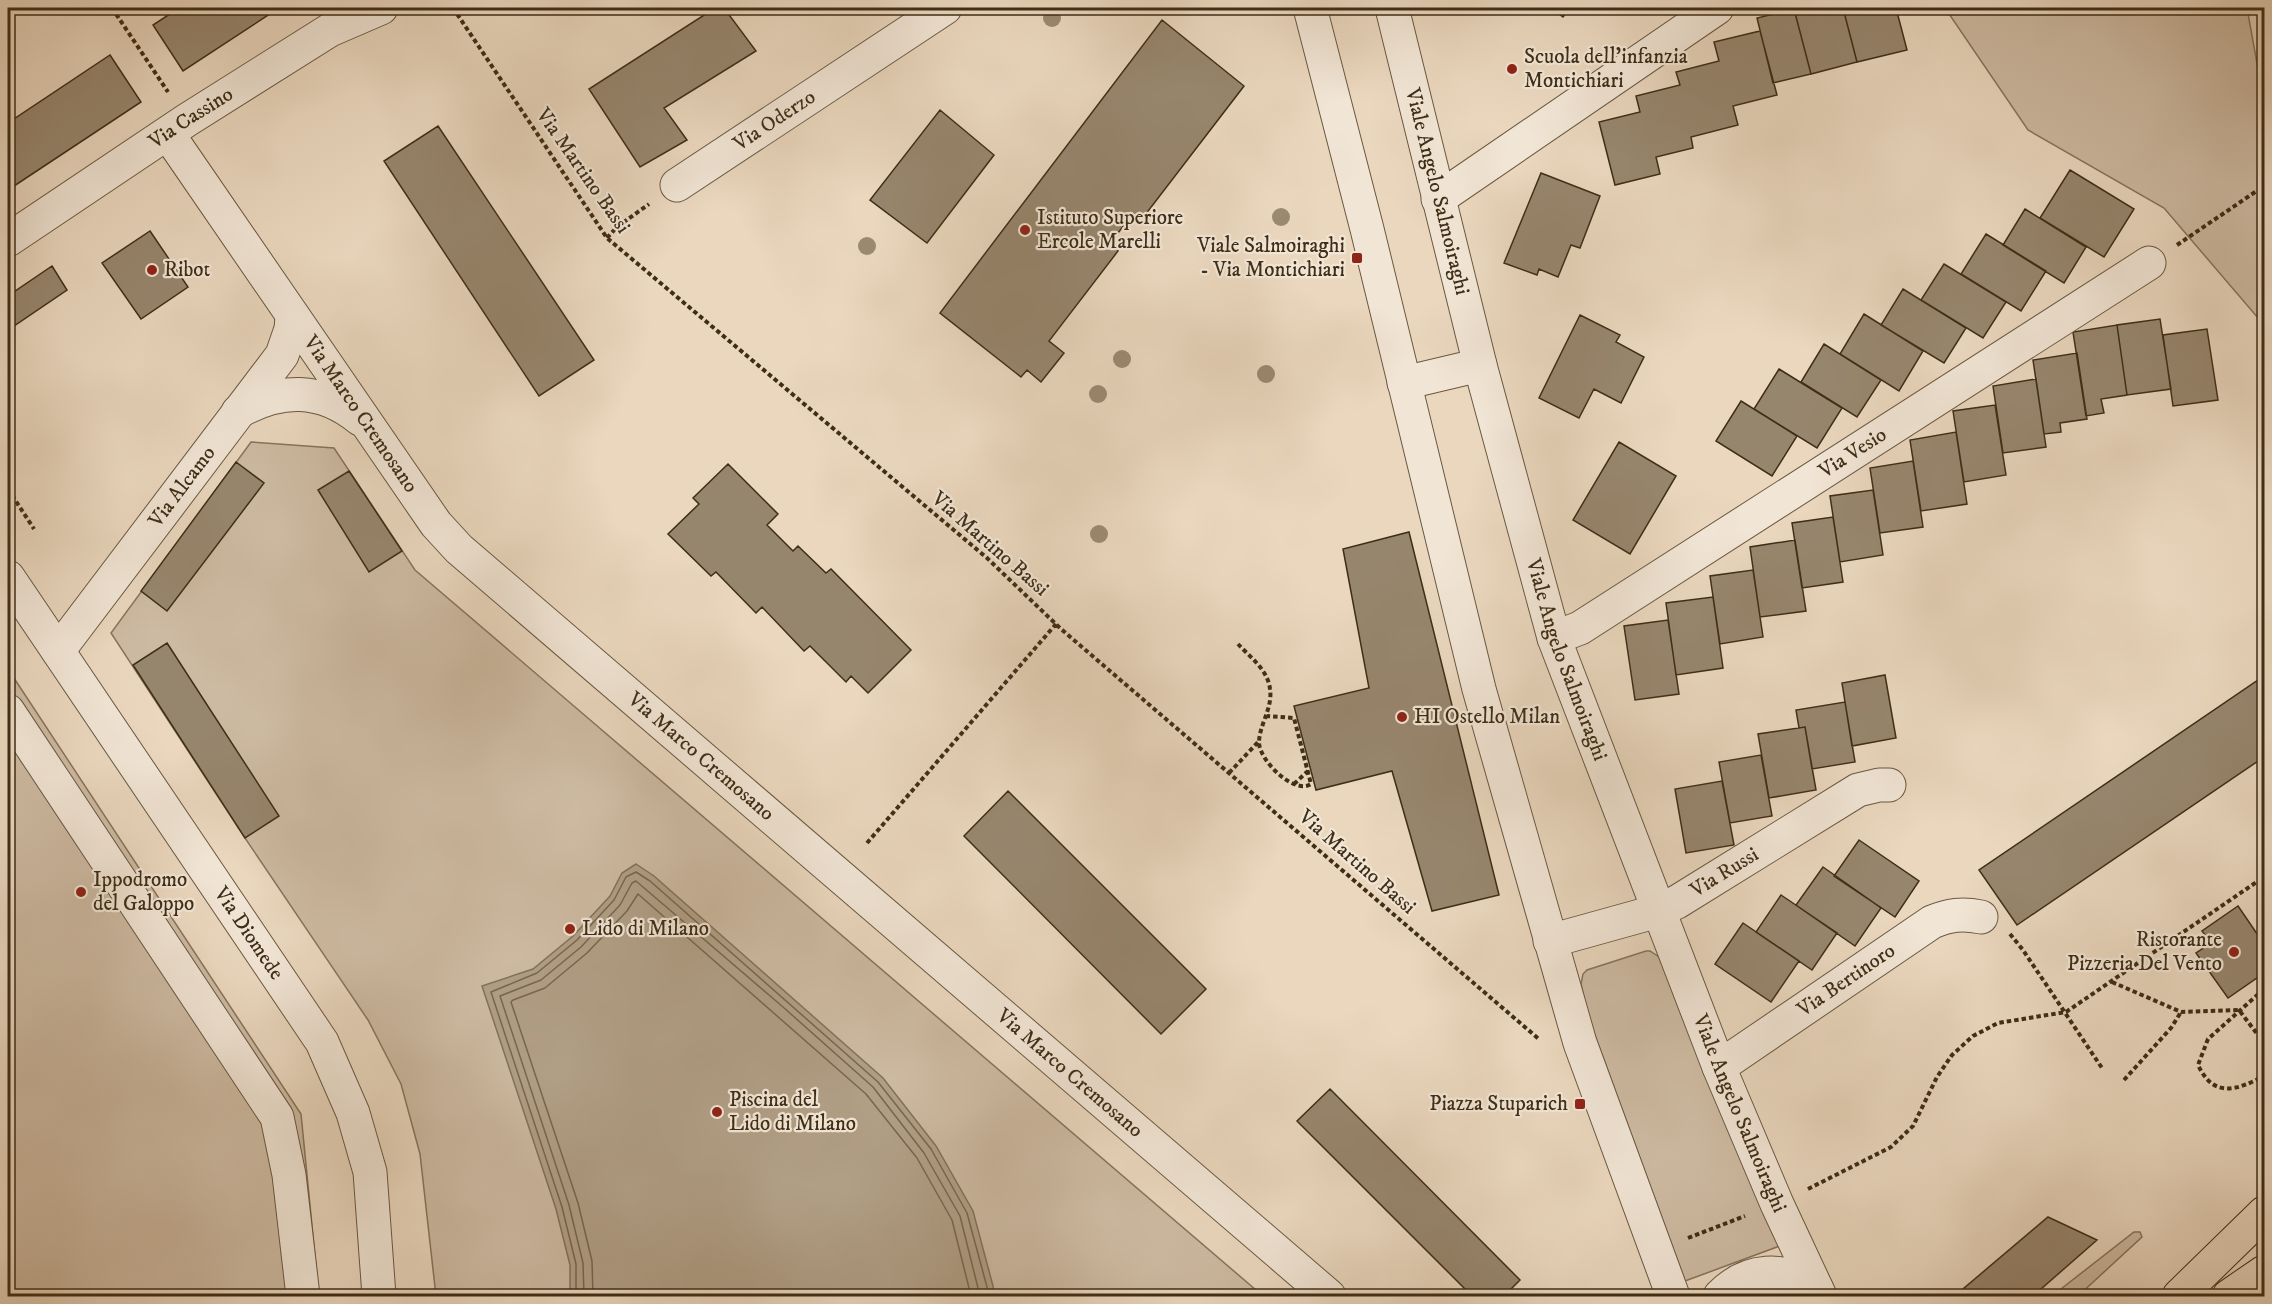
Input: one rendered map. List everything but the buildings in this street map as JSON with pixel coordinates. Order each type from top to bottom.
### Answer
[{"type":"main road","points":[[2178,1296],[2265,1213]]},
{"type":"main road","points":[[2229,1296],[2265,1272]]},
{"type":"street","name":"Via Cassino","points":[[8,240],[330,30],[381,8]]},
{"type":"street","name":"Via Oderzo","points":[[677,185],[945,8]]},
{"type":"street","points":[[1310,8],[1367,229],[1479,689],[1550,941],[1597,1095],[1672,1296],[1715,1282],[1730,1288],[1759,1273],[1783,1273],[1805,1281],[1818,1292]]},
{"type":"street","name":"Viale Angelo Salmoiraghi","points":[[1392,8],[1480,365],[1554,639],[1719,1067],[1777,1204],[1818,1292]]},
{"type":"street","points":[[1438,198],[1717,8]]},
{"type":"street","name":"Via Marco Cremosano","points":[[168,134],[436,524],[459,549],[1329,1296]]},
{"type":"street","name":"Via Vesio","points":[[1554,639],[1590,621],[2149,263]]},
{"type":"street","name":"Via Alcamo","points":[[58,651],[282,356],[291,329],[292,317]]},
{"type":"street","points":[[1404,383],[1480,365]]},
{"type":"street","points":[[237,413],[257,401],[295,394],[317,396],[336,403],[366,424]]},
{"type":"street","name":"Via Diomede","points":[[8,577],[322,1042],[353,1113],[370,1172],[379,1296]]},
{"type":"street","points":[[8,711],[277,1117],[289,1175],[303,1296]]},
{"type":"street","name":"Via Russi","points":[[1550,941],[1658,911],[1677,902],[1858,790],[1879,784],[1889,785]]},
{"type":"street","name":"Via Bertinoro","points":[[1719,1067],[1932,922],[1947,916],[1964,914],[1981,917]]},
{"type":"path","points":[[112,8],[171,95]]},
{"type":"path","name":"Via Martino Bassi","points":[[453,8],[607,238],[987,558],[1056,624],[1544,1043]]},
{"type":"path","points":[[607,238],[618,227],[677,185]]},
{"type":"path","points":[[2149,263],[2265,186]]},
{"type":"path","points":[[8,489],[34,529]]},
{"type":"path","points":[[867,843],[1056,624]]},
{"type":"path","points":[[1229,773],[1259,741],[1267,716],[1271,690],[1267,677],[1238,644]]},
{"type":"path","points":[[1259,741],[1261,752],[1270,766],[1300,787],[1311,784],[1304,746],[1294,718],[1267,716]]},
{"type":"path","points":[[1294,784],[1308,771]]},
{"type":"path","points":[[1802,1192],[1891,1147],[1913,1126],[1937,1077],[1952,1055],[1973,1036],[1998,1023],[2066,1012],[2265,877]]},
{"type":"path","points":[[1981,917],[1997,924],[2010,934],[2024,950],[2102,1068]]},
{"type":"path","points":[[2111,982],[2181,1012],[2239,1010]]},
{"type":"path","points":[[2265,989],[2208,1038],[2198,1065],[2204,1077],[2216,1087],[2230,1089],[2244,1086],[2265,1076]]},
{"type":"path","points":[[2239,1010],[2265,1043]]},
{"type":"path","points":[[2124,1080],[2171,1028],[2181,1012]]},
{"type":"path","points":[[1681,1240],[1746,1216]]},
{"type":"shaded area","points":[[1945,8],[2247,8],[2264,102],[2264,325],[2164,208],[2028,130]]},
{"type":"shaded area","name":"Lido di Milano","points":[[251,442],[334,448],[415,570],[1263,1296],[436,1296],[420,1154],[401,1084],[368,1020],[111,633]]},
{"type":"shaded area","name":"Ippodromo del Galoppo","points":[[8,669],[301,1114],[319,1296],[8,1296]]},
{"type":"shaded area","points":[[1646,951],[1659,957],[1785,1244],[1685,1281],[1588,1016],[1581,984],[1583,974],[1587,970]]},
{"type":"shaded area","points":[[2134,1232],[2140,1232],[2142,1237],[2078,1296],[2052,1296]]},
{"type":"water","name":"Piscina del Lido di Milano","points":[[636,864],[654,876],[883,1078],[936,1146],[973,1211],[994,1296],[570,1296],[570,1265],[556,1209],[482,986],[533,969],[573,936],[610,896],[622,873]]},
{"type":"place","name":"Scuola dell'infanzia Montichiari","points":[[1512,69]]},
{"type":"place","name":"Istituto Superiore Ercole Marelli","points":[[1025,230]]},
{"type":"place","name":"Viale Salmoiraghi - Via Montichiari","points":[[1357,258]]},
{"type":"place","name":"Ribot","points":[[152,270]]},
{"type":"place","name":"HI Ostello Milan","points":[[1402,717]]},
{"type":"place","name":"Ippodromo del Galoppo","points":[[81,892]]},
{"type":"place","name":"Lido di Milano","points":[[570,929]]},
{"type":"place","name":"Ristorante Pizzeria Del Vento","points":[[2234,952]]},
{"type":"place","name":"Piazza Stuparich","points":[[1580,1104]]},
{"type":"place","name":"Piscina del Lido di Milano","points":[[717,1112]]}]
